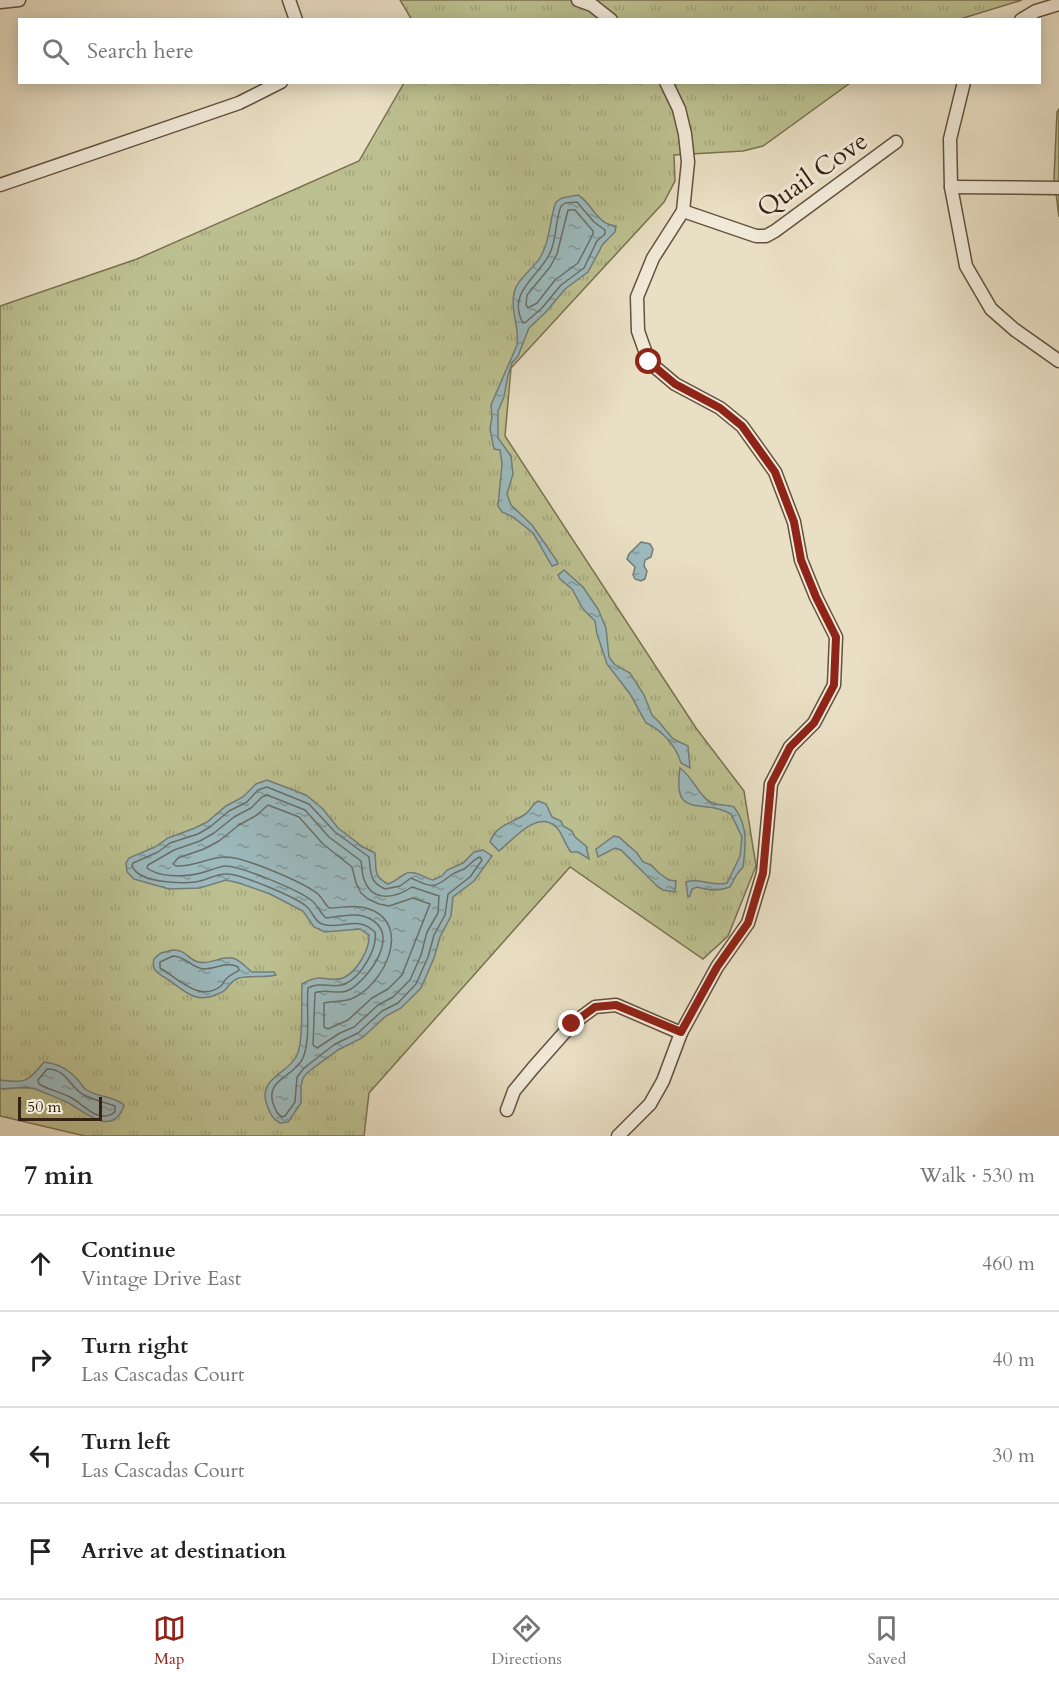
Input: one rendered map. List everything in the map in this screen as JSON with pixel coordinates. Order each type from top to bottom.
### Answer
[{"type":"street","points":[[0,2],[19,0]]},
{"type":"street","points":[[289,0],[295,18]]},
{"type":"street","points":[[578,0],[592,5],[608,18]]},
{"type":"street","points":[[1024,18],[1036,11],[1059,4]]},
{"type":"street","points":[[0,185],[239,103],[277,84]]},
{"type":"street","points":[[618,1136],[650,1104],[663,1081],[681,1032],[717,967],[748,923],[763,873],[771,784],[790,747],[814,723],[834,685],[836,637],[801,560],[794,522],[775,472],[742,426],[720,408],[675,384],[649,362],[638,331],[638,297],[653,258],[683,211],[688,162],[685,134],[679,110],[667,84]]},
{"type":"street","points":[[963,84],[950,140],[951,187],[966,266],[991,309],[1015,330],[1059,361]]},
{"type":"street","name":"Quail Cove","points":[[683,211],[756,236],[766,236],[896,142]]},
{"type":"street","points":[[951,187],[1059,188]]},
{"type":"street","points":[[507,1110],[514,1091],[533,1068],[572,1024],[595,1007],[616,1005],[681,1032]]},
{"type":"green space","points":[[400,0],[1022,0],[964,18],[411,18]]},
{"type":"green space","points":[[403,84],[849,84],[763,146],[743,151],[674,155],[675,181],[664,202],[511,368],[505,436],[696,728],[744,791],[756,866],[728,936],[703,959],[570,867],[369,1093],[364,1136],[85,1136],[0,1116],[0,306],[137,259],[359,161]]},
{"type":"green space","points":[[1059,109],[1059,217],[1054,178]]},
{"type":"water","points":[[578,195],[599,218],[616,226],[615,232],[603,244],[588,272],[565,289],[529,328],[518,356],[512,363],[504,397],[498,411],[498,438],[511,456],[513,474],[507,494],[511,505],[532,525],[557,561],[558,564],[552,566],[533,533],[513,517],[502,512],[498,506],[502,464],[500,450],[494,449],[490,429],[491,405],[517,345],[513,307],[515,289],[544,250],[556,202],[562,198]]},
{"type":"water","points":[[641,542],[650,544],[653,549],[651,557],[645,560],[644,566],[647,571],[645,579],[641,581],[635,579],[633,575],[635,567],[627,559]]},
{"type":"water","points":[[564,570],[583,587],[598,609],[606,628],[609,657],[615,665],[630,673],[644,695],[652,715],[673,739],[688,746],[690,768],[681,763],[676,751],[663,734],[646,723],[630,694],[607,664],[595,621],[583,609],[572,589],[558,575]]},
{"type":"water","points":[[680,768],[710,802],[734,807],[742,821],[745,836],[743,867],[730,887],[713,890],[697,887],[692,889],[688,897],[686,882],[727,883],[740,856],[742,837],[731,814],[720,809],[685,802],[679,785]]},
{"type":"water","points":[[267,780],[306,795],[323,809],[338,828],[375,853],[377,875],[388,884],[408,873],[415,873],[433,880],[463,863],[474,852],[483,850],[492,856],[474,881],[453,897],[451,916],[440,937],[421,988],[401,1008],[386,1016],[362,1038],[338,1050],[308,1072],[301,1086],[301,1103],[288,1122],[280,1123],[269,1111],[265,1096],[266,1089],[274,1078],[292,1063],[299,1051],[302,984],[320,978],[337,979],[348,975],[362,960],[369,935],[360,929],[325,932],[314,927],[303,911],[270,894],[239,883],[226,880],[200,888],[169,889],[134,879],[127,872],[126,863],[129,858],[155,847],[168,838],[207,822],[226,806],[243,797],[256,784]]},
{"type":"water","points":[[538,801],[546,804],[552,817],[561,821],[563,826],[572,831],[575,837],[586,846],[589,859],[578,852],[571,852],[558,829],[549,822],[533,824],[526,828],[499,851],[490,842],[500,828],[526,814]]},
{"type":"water","points":[[614,836],[619,837],[637,853],[643,862],[651,865],[669,880],[676,881],[675,892],[658,887],[621,850],[615,848],[598,857],[596,849]]},
{"type":"water","points":[[181,951],[194,961],[202,963],[232,958],[252,972],[274,972],[276,975],[239,978],[221,993],[199,998],[183,990],[154,969],[154,959],[161,953]]},
{"type":"water","points":[[44,1062],[67,1070],[88,1091],[120,1102],[124,1105],[120,1114],[114,1120],[101,1121],[64,1101],[34,1089],[24,1087],[0,1089],[0,1080],[15,1082],[26,1080]]},
{"type":"route","points":[[572,1024],[595,1007],[616,1005],[681,1032],[717,967],[748,923],[763,873],[771,784],[790,747],[814,723],[834,685],[836,637],[801,560],[794,522],[775,472],[742,426],[720,408],[675,384],[649,362]]}]
